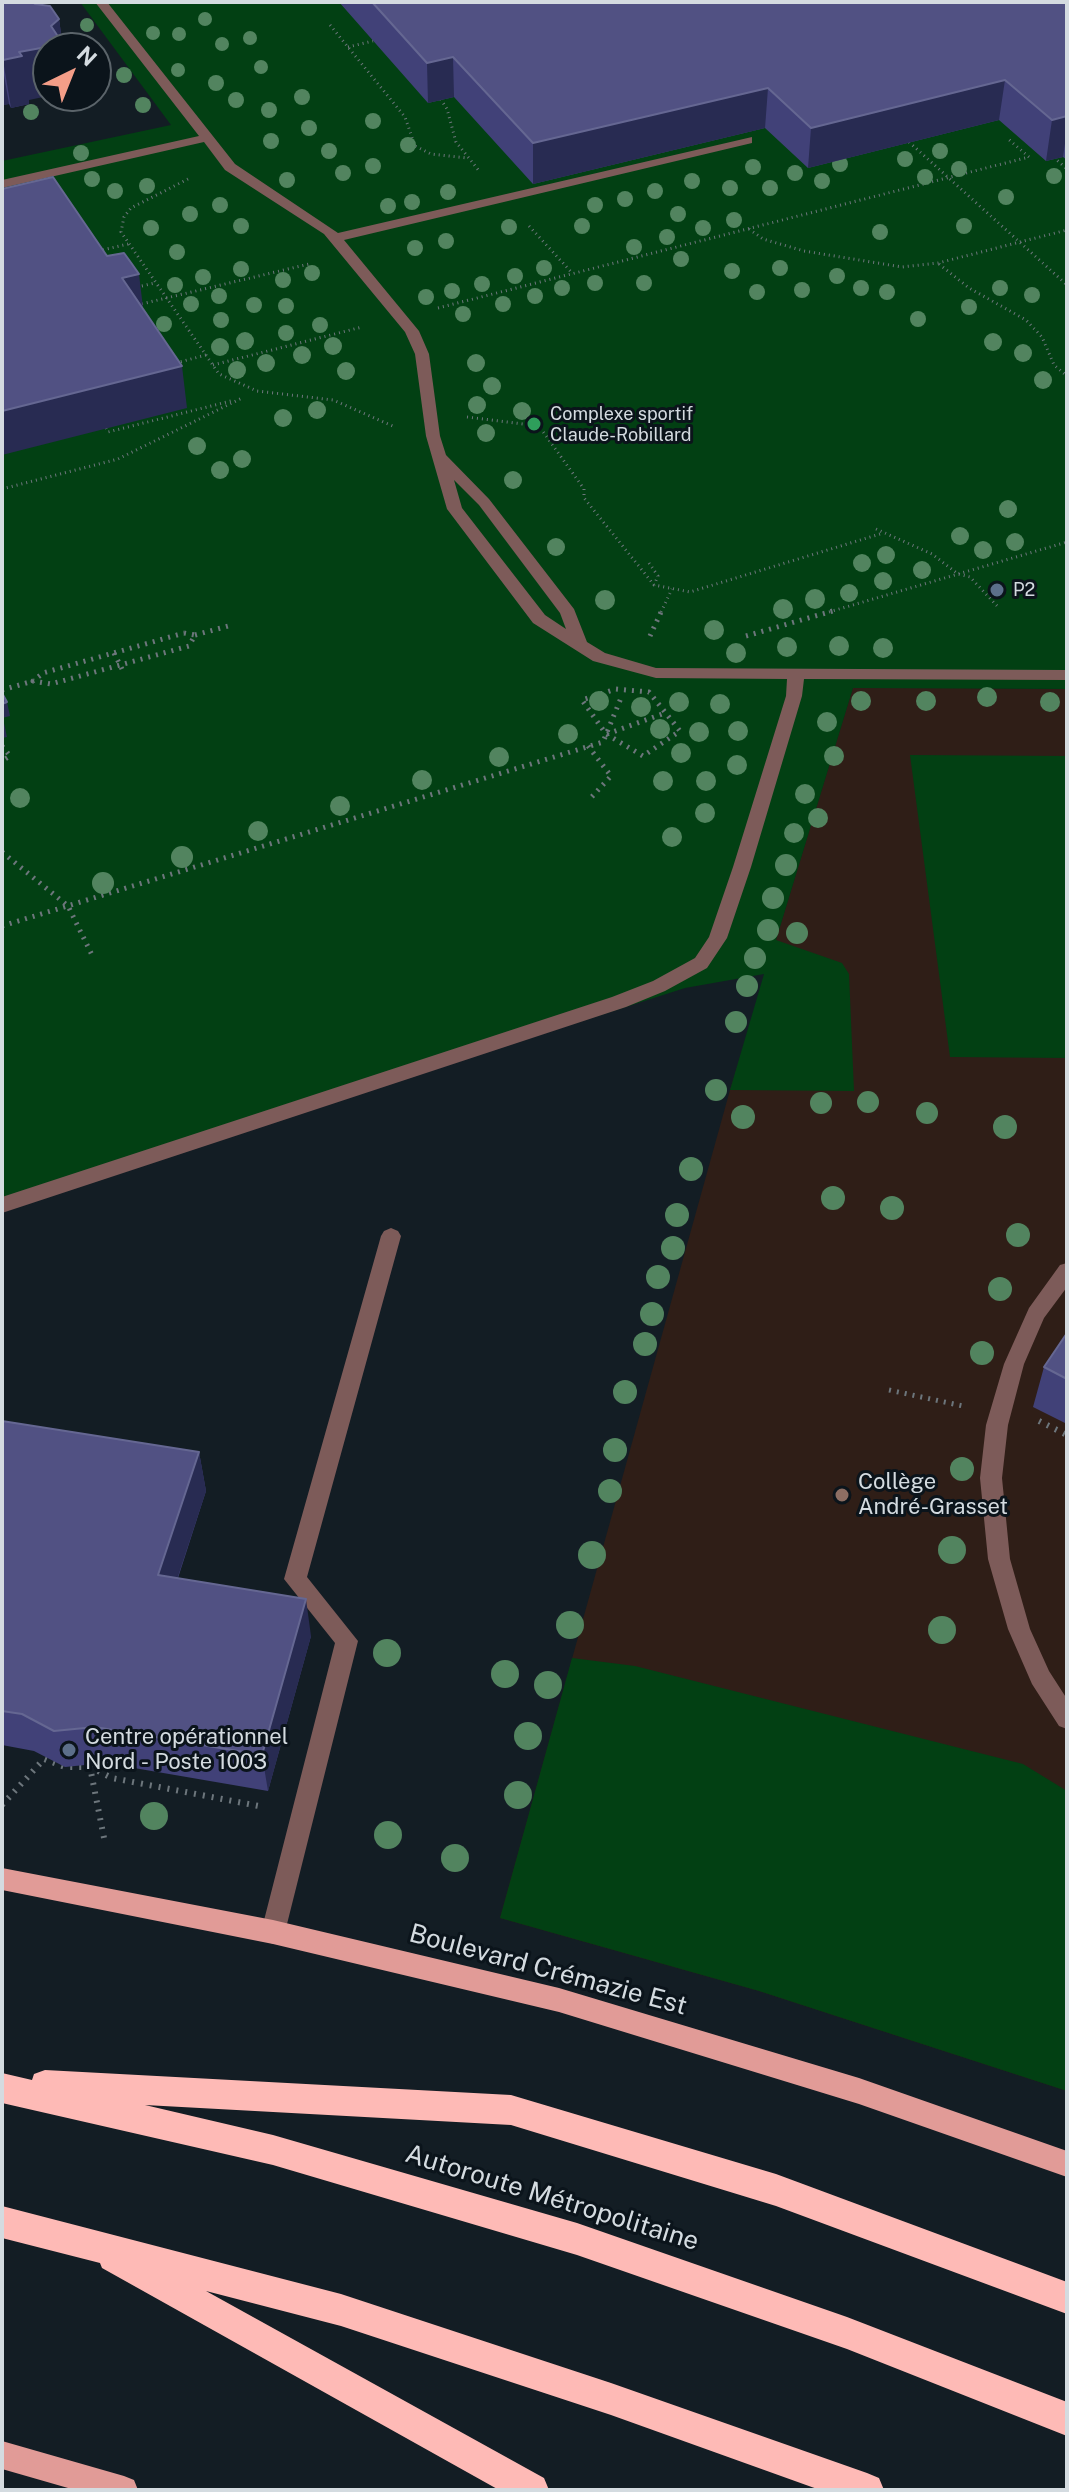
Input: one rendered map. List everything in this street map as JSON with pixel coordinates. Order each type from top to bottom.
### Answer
[{"type":"highway","points":[[2,2085],[511,2110],[776,2190],[1067,2298]]},
{"type":"highway","name":"Autoroute Métropolitaine","points":[[2,2085],[273,2150],[577,2239],[847,2333],[1067,2419]]},
{"type":"highway","points":[[2,2222],[341,2310],[625,2404],[867,2490]]},
{"type":"highway","points":[[83,2241],[532,2490]]},
{"type":"main road","name":"Boulevard Crémazie Est","points":[[2,1879],[273,1932],[559,2000],[859,2091],[1067,2164]]},
{"type":"main road","points":[[2,2455],[124,2490]]},
{"type":"lane","points":[[101,2],[206,138],[241,177],[316,220],[335,238],[417,338],[439,455],[455,509],[539,619],[614,664],[656,673],[1067,675]]},
{"type":"lane","points":[[2,184],[206,138]]},
{"type":"lane","points":[[335,238],[747,140]]},
{"type":"lane","points":[[439,455],[484,502],[568,612],[580,645]]},
{"type":"lane","points":[[2,1205],[619,1002],[668,982],[701,963],[718,938],[742,867],[794,696],[796,675]]},
{"type":"lane","points":[[273,1932],[347,1641],[295,1579],[391,1236]]},
{"type":"lane","points":[[1067,1271],[1036,1314],[1014,1364],[997,1425],[991,1478],[999,1559],[1019,1629],[1040,1677],[1067,1719]]},
{"type":"path","points":[[330,25],[405,117],[415,146],[431,154],[468,158]]},
{"type":"path","points":[[348,47],[373,41]]},
{"type":"path","points":[[432,89],[447,109],[452,135],[487,180]]},
{"type":"path","points":[[431,310],[1029,157],[1007,138]]},
{"type":"path","points":[[909,142],[1067,285]]},
{"type":"path","points":[[1057,149],[1047,152],[1067,169]]},
{"type":"path","points":[[196,175],[131,208],[121,224],[128,244],[213,365],[227,380],[253,389],[333,400],[382,424],[400,427],[400,434]]},
{"type":"path","points":[[526,223],[573,274]]},
{"type":"path","points":[[749,229],[777,244],[846,260],[902,267],[938,263],[1067,230]]},
{"type":"path","points":[[83,254],[128,244]]},
{"type":"path","points":[[302,253],[319,274]]},
{"type":"path","points":[[938,263],[969,288],[1026,320],[1042,337],[1054,365],[1067,376]]},
{"type":"path","points":[[137,305],[310,264]]},
{"type":"path","points":[[136,276],[149,273]]},
{"type":"path","points":[[129,289],[155,283]]},
{"type":"path","points":[[353,317],[368,335]]},
{"type":"path","points":[[213,365],[362,327]]},
{"type":"path","points":[[170,364],[206,355]]},
{"type":"path","points":[[2,489],[118,459],[242,398],[253,389]]},
{"type":"path","points":[[106,428],[108,432],[242,398]]},
{"type":"path","points":[[458,417],[539,426],[584,489],[584,498],[654,585],[690,592],[771,570],[880,534]]},
{"type":"path","points":[[876,529],[880,534],[932,554],[958,574],[970,577],[999,608]]},
{"type":"path","points":[[754,634],[1067,542]]},
{"type":"path","points":[[649,563],[658,576],[654,585]]},
{"type":"path","points":[[647,649],[672,589]]},
{"type":"path","points":[[2,690],[33,681],[43,673],[184,633],[195,635],[232,625]]},
{"type":"path","points":[[33,681],[51,684],[121,667],[189,646],[195,635]]},
{"type":"path","points":[[114,653],[121,667]]},
{"type":"path","points":[[616,689],[649,692],[665,713],[680,731],[643,756],[606,734],[582,700],[616,689]]},
{"type":"path","points":[[2,926],[603,742],[625,690]]},
{"type":"path","points":[[606,734],[665,713]]},
{"type":"path","points":[[2,746],[10,756],[2,761]]},
{"type":"path","points":[[588,746],[611,776],[588,801]]},
{"type":"path","points":[[2,852],[68,906],[93,957]]},
{"type":"path","points":[[1041,1422],[1067,1435]]},
{"type":"path","points":[[2,1805],[44,1759],[65,1767],[90,1767],[112,1778],[275,1809]]},
{"type":"path","points":[[90,1767],[105,1843]]},
{"type":"shaded area","name":"Collège André-Grasset","points":[[853,687],[1067,689],[1067,2091],[759,1991],[500,1918],[730,1090]]},
{"type":"green space","name":"Complexe sportif Claude-Robillard","points":[[80,2],[1067,2],[1067,689],[853,688],[776,940],[842,963],[849,974],[854,1091],[730,1090],[764,974],[685,988],[2,1207],[2,161],[171,125],[112,45],[112,32],[102,32]]},
{"type":"green space","points":[[910,755],[1067,756],[1067,1058],[950,1057]]},
{"type":"green space","points":[[572,1658],[635,1666],[1023,1764],[1067,1791],[1067,2091],[759,1991],[500,1918]]},
{"type":"building","points":[[2,2],[33,2],[50,6],[59,19],[51,26],[55,32],[32,32],[32,50],[19,52],[22,56],[2,58]]},
{"type":"building","points":[[372,2],[1067,2],[1067,116],[1052,120],[1005,80],[811,128],[768,88],[533,143],[453,57],[427,63]]},
{"type":"building","points":[[53,177],[107,256],[124,253],[139,274],[122,278],[182,366],[2,411],[2,189]]},
{"type":"building","points":[[1067,1333],[1067,1379],[1044,1367]]},
{"type":"building","points":[[2,1421],[199,1452],[158,1575],[306,1599],[262,1755],[95,1727],[54,1731],[22,1714],[2,1711]]},
{"type":"place","name":"Complexe sportif Claude-Robillard","points":[[534,424]]},
{"type":"place","name":"P2","points":[[997,590]]},
{"type":"place","name":"Collège André-Grasset","points":[[842,1495]]},
{"type":"place","name":"Centre opérationnel Nord - Poste 1003","points":[[69,1750]]}]
